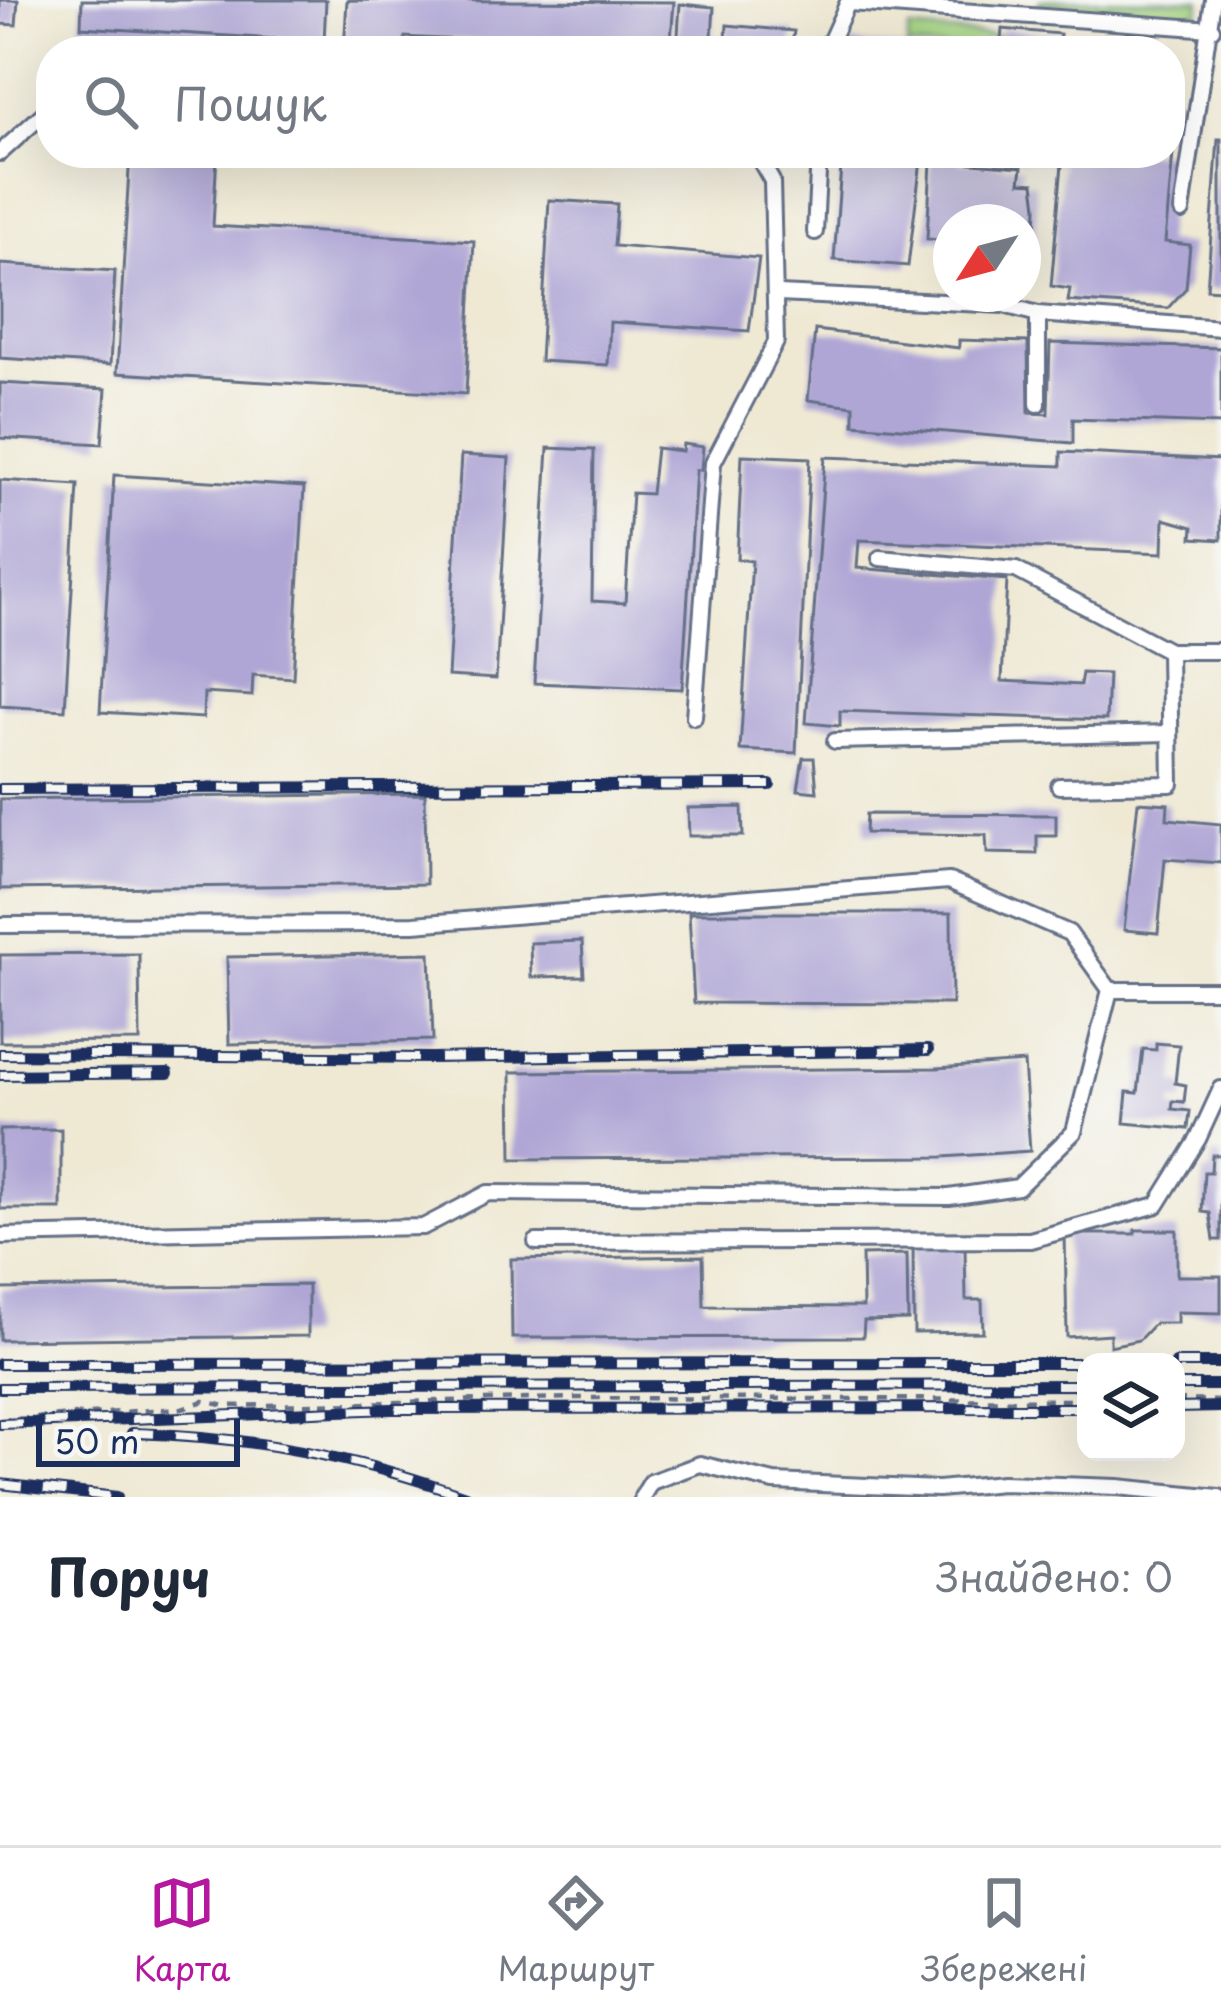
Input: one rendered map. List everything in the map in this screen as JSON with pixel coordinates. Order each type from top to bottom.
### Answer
[{"type":"lane","points":[[1182,211],[1213,0]]},
{"type":"lane","points":[[833,36],[849,1],[1212,29]]},
{"type":"lane","points":[[0,153],[36,118]]},
{"type":"lane","points":[[694,717],[713,463],[776,342],[779,294],[772,181],[765,168]]},
{"type":"lane","points":[[815,232],[819,168]]},
{"type":"lane","points":[[779,294],[1004,305],[1038,314],[1221,328]]},
{"type":"lane","points":[[1038,314],[1038,404]]},
{"type":"lane","points":[[880,558],[1016,570],[1169,651],[1221,651]]},
{"type":"lane","points":[[1059,786],[1171,784],[1169,651]]},
{"type":"lane","points":[[835,741],[1170,733]]},
{"type":"lane","points":[[0,925],[414,924],[949,881],[1069,933],[1109,990],[1074,1132],[1018,1187],[950,1197],[488,1193],[423,1227],[0,1236]]},
{"type":"lane","points":[[1109,990],[1221,990]]},
{"type":"lane","points":[[536,1242],[1030,1240],[1157,1205],[1198,1139],[1221,1089]]},
{"type":"lane","points":[[643,1497],[651,1482],[700,1464],[774,1482],[938,1493],[1025,1484],[1219,1497]]},
{"type":"path","points":[[0,1420],[182,1408],[204,1401],[226,1406],[574,1398],[1077,1400]]},
{"type":"path","points":[[1185,1400],[1221,1401]]},
{"type":"green space","points":[[1040,0],[1200,0],[1199,12],[1186,15],[1039,5]]},
{"type":"green space","points":[[909,29],[1001,36],[908,36]]},
{"type":"building","points":[[0,0],[18,0],[16,25],[0,24]]},
{"type":"building","points":[[82,0],[326,0],[324,36],[227,36],[81,27]]},
{"type":"building","points":[[347,0],[674,2],[671,36],[345,36]]},
{"type":"building","points":[[680,4],[714,7],[712,36],[678,36]]},
{"type":"building","points":[[727,25],[794,31],[793,36],[726,36]]},
{"type":"building","points":[[1002,29],[1060,34],[1060,36],[1001,36]]},
{"type":"building","points":[[1221,139],[1221,290],[1207,289]]},
{"type":"building","points":[[129,168],[216,168],[213,226],[474,241],[466,394],[117,373]]},
{"type":"building","points":[[841,168],[920,168],[908,266],[834,260]]},
{"type":"building","points":[[931,168],[1022,168],[1020,182],[1034,183],[1037,204],[933,204],[933,240],[927,239]]},
{"type":"building","points":[[1062,168],[1172,168],[1165,242],[1190,245],[1186,288],[1168,308],[1068,301],[1070,289],[1051,286]]},
{"type":"building","points":[[549,200],[617,204],[614,246],[759,258],[749,331],[610,322],[608,365],[540,361]]},
{"type":"building","points":[[0,264],[115,271],[110,365],[0,358]]},
{"type":"building","points":[[815,330],[959,348],[959,340],[1028,342],[1029,413],[1048,414],[1050,343],[1221,348],[1221,424],[1073,419],[1073,443],[854,424],[854,406],[808,400]]},
{"type":"building","points":[[0,383],[106,389],[102,444],[0,438]]},
{"type":"building","points":[[683,444],[703,447],[701,470],[696,470],[682,689],[534,683],[548,448],[594,450],[592,601],[625,603],[632,493],[651,494],[656,448],[682,451]]},
{"type":"building","points":[[1061,452],[1221,460],[1221,540],[1192,538],[1193,527],[1164,519],[1163,553],[859,540],[857,568],[1007,580],[1002,681],[1080,685],[1082,673],[1108,674],[1106,720],[840,711],[840,726],[806,723],[825,457],[1061,466]]},
{"type":"building","points":[[461,455],[509,458],[496,679],[448,676]]},
{"type":"building","points":[[742,455],[810,458],[796,753],[740,750],[752,561],[737,559]]},
{"type":"building","points":[[114,475],[304,487],[293,678],[253,675],[252,696],[204,693],[203,718],[100,712]]},
{"type":"building","points":[[0,480],[78,485],[65,710],[0,706]]},
{"type":"building","points":[[803,758],[814,758],[817,792],[798,790]]},
{"type":"building","points":[[425,794],[426,884],[0,889],[0,799]]},
{"type":"building","points":[[1138,802],[1168,804],[1167,819],[1221,824],[1221,863],[1165,859],[1158,933],[1124,930]]},
{"type":"building","points":[[742,807],[743,836],[689,836],[688,808]]},
{"type":"building","points":[[866,814],[1056,815],[1056,836],[1037,836],[1037,854],[987,853],[986,835],[865,833]]},
{"type":"building","points":[[689,913],[951,913],[952,1004],[694,1003]]},
{"type":"building","points":[[582,941],[584,976],[531,977],[530,943]]},
{"type":"building","points":[[430,953],[433,1040],[229,1044],[227,957]]},
{"type":"building","points":[[139,954],[140,1041],[0,1042],[0,955]]},
{"type":"building","points":[[1156,1043],[1179,1045],[1175,1083],[1186,1085],[1184,1102],[1173,1101],[1172,1109],[1190,1111],[1188,1129],[1124,1123],[1127,1092],[1138,1093],[1143,1049],[1156,1050]]},
{"type":"building","points":[[1024,1062],[1030,1151],[943,1157],[512,1159],[511,1072],[937,1068]]},
{"type":"building","points":[[61,1129],[61,1209],[0,1209],[0,1130]]},
{"type":"building","points":[[1212,1155],[1221,1155],[1221,1240],[1214,1240],[1210,1213],[1202,1212],[1204,1172],[1211,1172]]},
{"type":"building","points":[[1135,1230],[1177,1230],[1177,1276],[1221,1276],[1221,1313],[1177,1312],[1177,1323],[1155,1323],[1139,1340],[1110,1346],[1110,1334],[1067,1337],[1065,1234],[1135,1234]]},
{"type":"building","points":[[913,1247],[965,1247],[966,1300],[982,1300],[983,1332],[914,1333]]},
{"type":"building","points":[[907,1254],[908,1320],[864,1321],[863,1337],[512,1338],[511,1259],[703,1256],[704,1306],[863,1307],[862,1255]]},
{"type":"building","points":[[308,1285],[308,1336],[0,1340],[0,1289]]},
{"type":"railway","points":[[0,789],[770,785]]},
{"type":"railway","points":[[0,1054],[431,1058],[928,1050]]},
{"type":"railway","points":[[0,1075],[168,1073]]},
{"type":"railway","points":[[0,1364],[1077,1363]]},
{"type":"railway","points":[[1185,1363],[1221,1363]]},
{"type":"railway","points":[[0,1388],[1077,1385]]},
{"type":"railway","points":[[1185,1385],[1221,1385]]},
{"type":"railway","points":[[1185,1408],[1221,1407]]},
{"type":"railway","points":[[0,1424],[391,1409],[1077,1408]]},
{"type":"railway","points":[[132,1433],[303,1451],[468,1497]]},
{"type":"railway","points":[[0,1484],[117,1497]]}]
